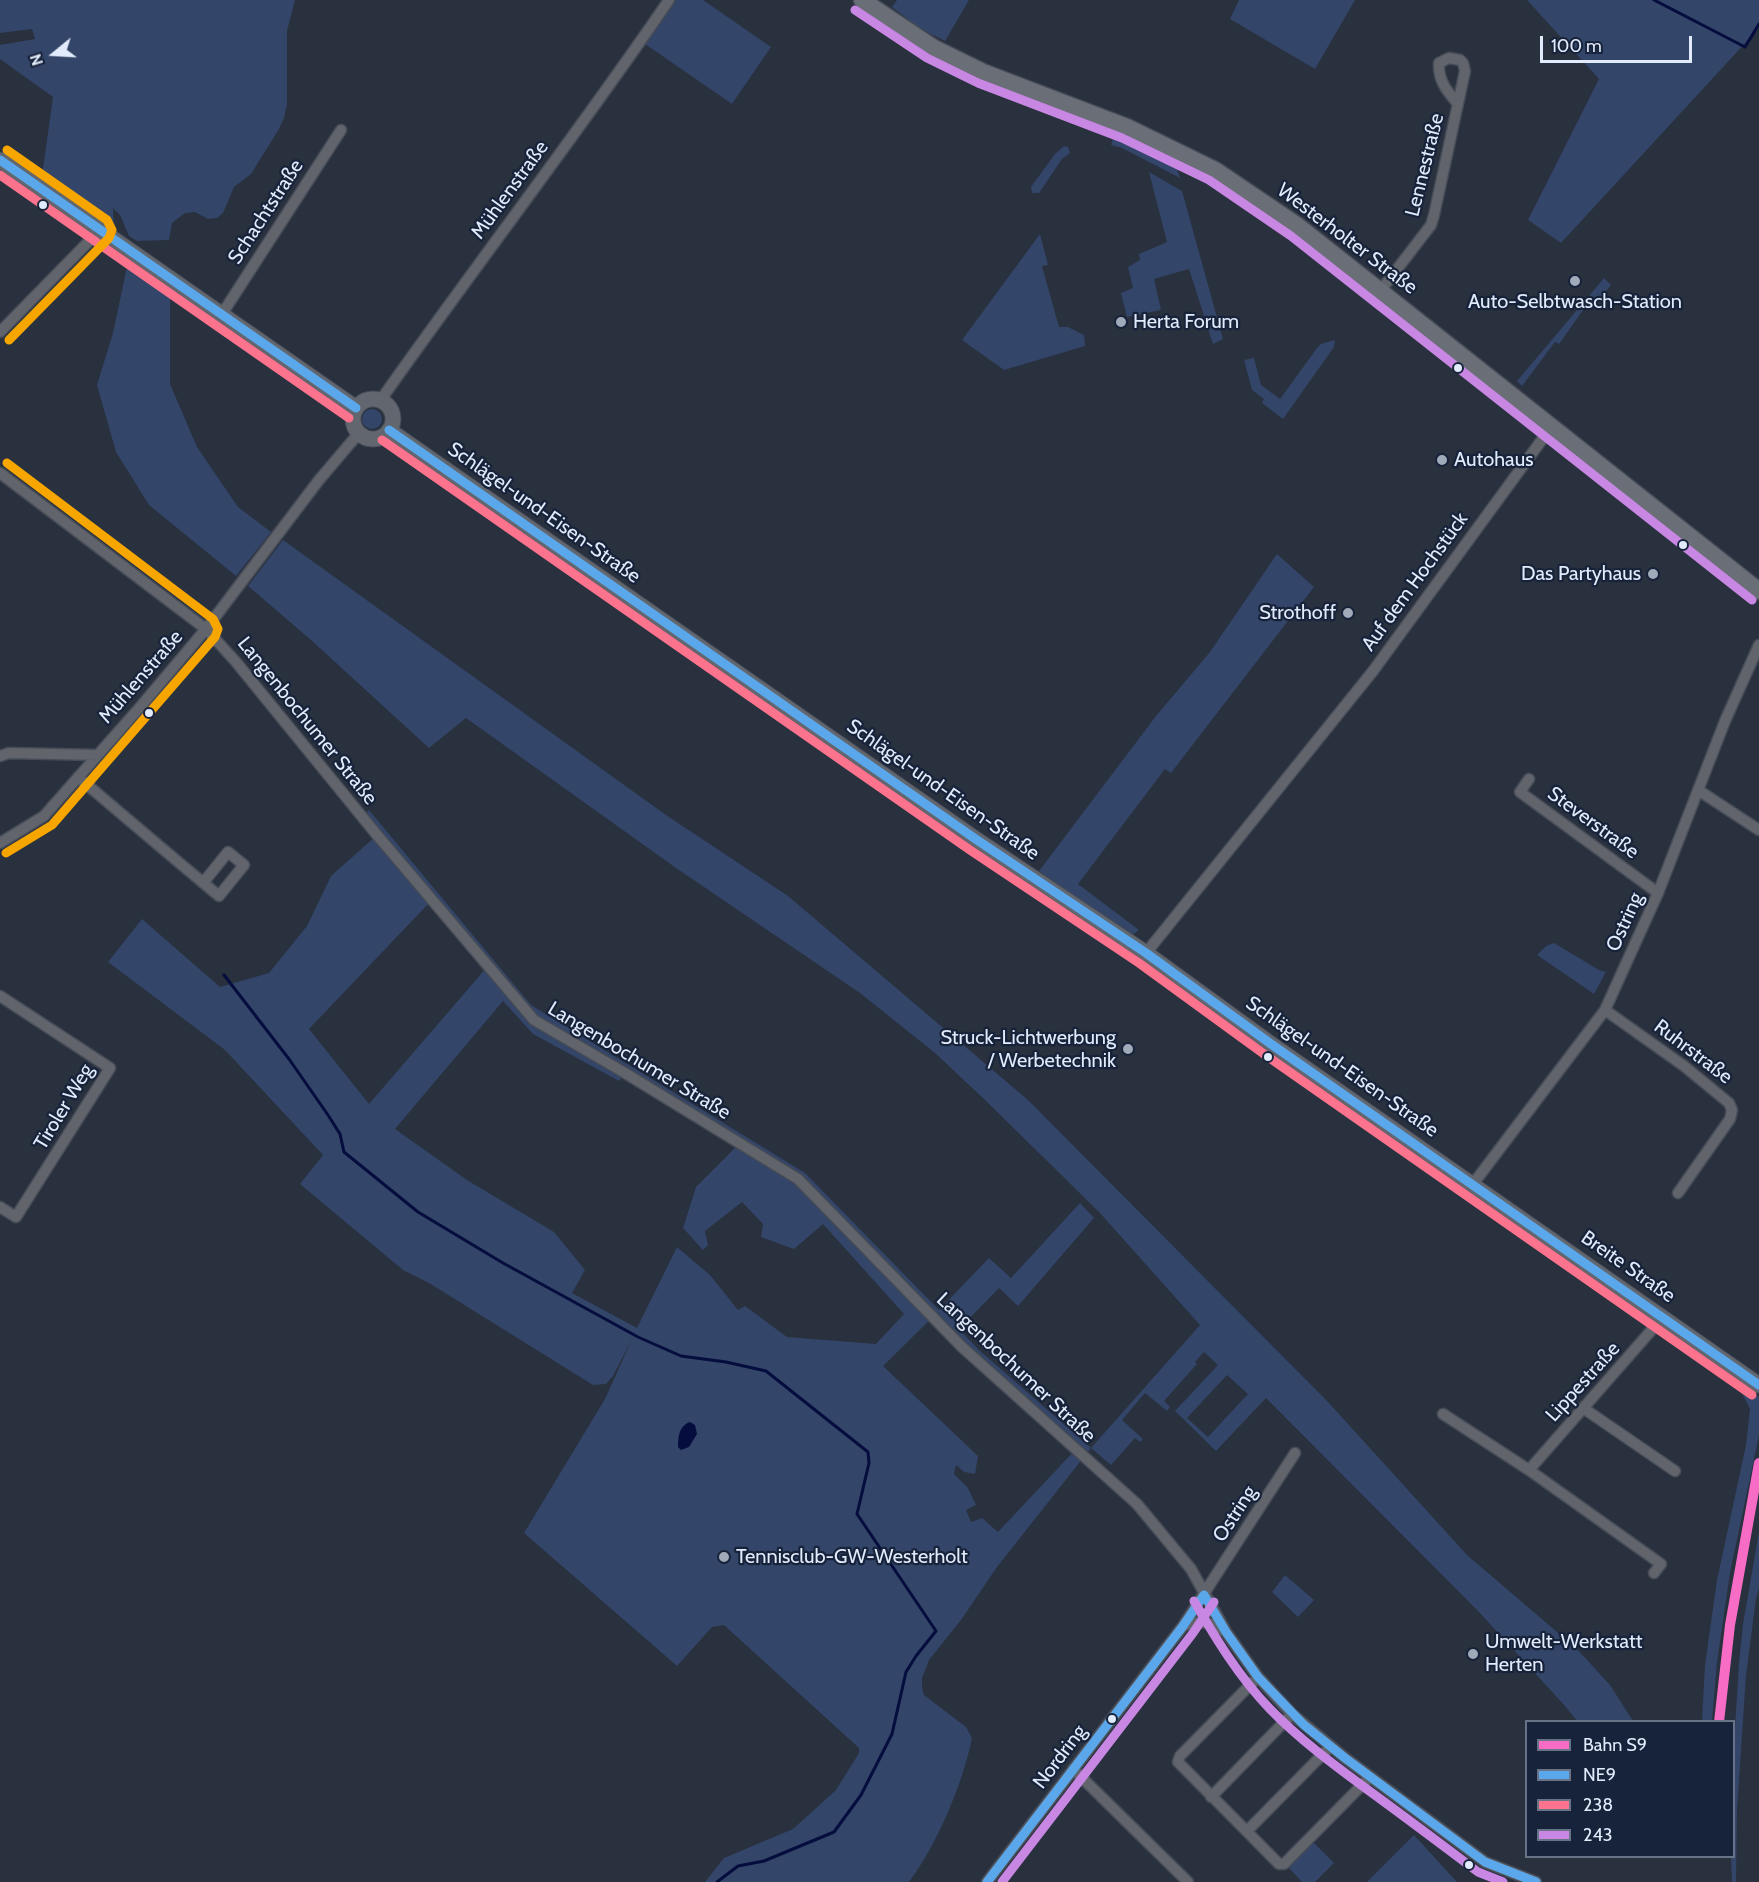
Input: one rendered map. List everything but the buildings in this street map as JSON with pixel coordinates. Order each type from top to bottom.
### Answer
[{"type":"main road","name":"Westerholter Straße","points":[[862,0],[934,48],[983,72],[1126,127],[1215,170],[1298,226],[1381,290],[1759,591]]},
{"type":"street","name":"Mühlenstraße","points":[[380,401],[669,0]]},
{"type":"street","name":"Lennestraße","points":[[1381,290],[1431,225],[1458,104]]},
{"type":"street","name":"Schachtstraße","points":[[222,314],[341,130]]},
{"type":"street","points":[[0,160],[356,408]]},
{"type":"street","points":[[0,332],[100,230]]},
{"type":"street","points":[[366,400],[380,401],[387,405],[392,414],[389,430],[374,438],[367,438],[359,433],[353,422],[356,408],[366,400]]},
{"type":"street","name":"Auf dem Hochstück","points":[[1146,954],[1373,671],[1552,426]]},
{"type":"street","name":"Schlägel-und-Eisen-Straße","points":[[389,430],[958,827],[1146,954],[1473,1184]]},
{"type":"street","name":"Mühlenstraße","points":[[0,843],[44,816],[206,629],[319,480],[359,433]]},
{"type":"street","name":"Langenbochumer Straße","points":[[0,473],[206,629],[236,662],[424,893],[534,1020],[798,1179],[962,1347],[1137,1504],[1191,1569],[1226,1632],[1258,1677],[1292,1714],[1330,1747],[1485,1862],[1536,1882]]},
{"type":"street","name":"Ostring","points":[[1473,1184],[1605,1010],[1658,893],[1725,721],[1759,645]]},
{"type":"street","points":[[0,756],[9,753],[98,754]]},
{"type":"street","points":[[78,777],[203,883]]},
{"type":"street","name":"Steverstraße","points":[[1529,779],[1520,792],[1658,893]]},
{"type":"street","points":[[1698,790],[1759,830]]},
{"type":"street","name":"Tiroler Weg","points":[[0,996],[110,1068],[16,1218],[0,1207]]},
{"type":"street","name":"Ruhrstraße","points":[[1605,1010],[1684,1066],[1729,1103],[1732,1110],[1730,1119],[1678,1193]]},
{"type":"street","name":"Breite Straße","points":[[1473,1184],[1758,1384]]},
{"type":"street","name":"Lippestraße","points":[[1529,1470],[1663,1317]]},
{"type":"street","points":[[1583,1408],[1675,1471]]},
{"type":"street","points":[[1443,1414],[1529,1470],[1661,1564],[1654,1573]]},
{"type":"street","name":"Ostring","points":[[1204,1595],[1296,1453]]},
{"type":"street","name":"Nordring","points":[[987,1882],[1183,1626],[1204,1595]]},
{"type":"street","points":[[1183,1626],[1195,1621],[1206,1621],[1226,1632]]},
{"type":"street","points":[[1258,1677],[1180,1756],[1179,1762],[1279,1864],[1284,1864],[1370,1777]]},
{"type":"street","points":[[1211,1797],[1292,1714]]},
{"type":"street","points":[[1247,1831],[1330,1747]]},
{"type":"street","points":[[1073,1769],[1188,1882]]},
{"type":"shaded area","points":[[0,0],[295,0],[287,31],[287,104],[284,118],[251,174],[234,187],[223,213],[217,218],[208,219],[195,212],[185,213],[172,223],[169,240],[137,241],[129,236],[120,215],[113,208],[114,227],[42,176],[53,97],[0,59],[0,45],[35,39],[32,29],[0,33]]},
{"type":"shaded area","points":[[676,0],[703,0],[771,47],[732,104],[645,44]]},
{"type":"shaded area","points":[[897,0],[969,0],[945,41],[919,28],[892,7]]},
{"type":"shaded area","points":[[1239,0],[1355,0],[1315,69],[1230,19]]},
{"type":"shaded area","points":[[1527,0],[1759,0],[1759,28],[1561,243],[1528,220],[1599,79]]},
{"type":"shaded area","points":[[1113,139],[1171,161],[1176,166],[1180,178],[1122,148],[1111,145]]},
{"type":"shaded area","points":[[1064,146],[1068,147],[1070,153],[1062,159],[1039,193],[1032,193],[1031,187],[1055,154]]},
{"type":"shaded area","points":[[1149,172],[1182,191],[1223,339],[1213,344],[1189,269],[1154,279],[1161,310],[1127,317],[1121,293],[1133,288],[1128,267],[1140,260],[1139,254],[1167,242]]},
{"type":"shaded area","points":[[1040,234],[1048,265],[1042,266],[1059,327],[1068,327],[1084,335],[1085,346],[1004,370],[962,340]]},
{"type":"shaded area","points":[[128,262],[170,290],[170,384],[197,447],[238,507],[271,532],[236,576],[149,505],[116,452],[97,385],[113,333]]},
{"type":"shaded area","points":[[1604,278],[1611,285],[1597,303],[1591,299],[1559,344],[1555,342],[1522,386],[1517,381]]},
{"type":"shaded area","points":[[1335,340],[1334,347],[1283,419],[1262,403],[1264,399],[1252,390],[1244,360],[1254,358],[1261,385],[1280,399],[1317,348],[1321,344]]},
{"type":"shaded area","points":[[372,409],[379,412],[382,419],[379,426],[372,429],[365,426],[362,419],[365,412]]},
{"type":"shaded area","points":[[283,540],[666,815],[788,896],[1028,1100],[1329,1403],[1467,1555],[1577,1649],[1610,1685],[1632,1720],[1576,1720],[1478,1611],[1266,1398],[1216,1451],[1175,1411],[1218,1365],[1204,1352],[1195,1362],[1197,1364],[1164,1401],[1170,1407],[1167,1411],[1145,1393],[1122,1420],[1143,1439],[1140,1442],[1135,1438],[1111,1465],[1091,1448],[1200,1325],[1099,1212],[935,1053],[860,993],[676,868],[466,718],[429,748],[248,586]],"holes":[[[1227,1375],[1248,1394],[1208,1437],[1187,1418]]]},
{"type":"shaded area","points":[[1277,554],[1314,587],[1171,773],[1165,769],[1078,884],[1139,930],[1134,934],[1126,933],[1039,871],[1156,716],[1210,652]]},
{"type":"shaded area","points":[[369,810],[531,1005],[805,1173],[939,1310],[989,1258],[1011,1278],[1080,1203],[1094,1218],[1018,1306],[999,1288],[959,1329],[979,1350],[1091,1448],[997,1567],[961,1620],[929,1660],[922,1678],[924,1695],[966,1727],[972,1738],[955,1794],[939,1832],[909,1882],[705,1882],[724,1858],[793,1829],[836,1790],[859,1753],[859,1748],[724,1625],[712,1627],[677,1666],[524,1533],[605,1399],[632,1339],[613,1376],[606,1384],[593,1385],[429,1283],[403,1270],[300,1184],[323,1155],[225,1050],[108,962],[142,919],[220,987],[269,973],[307,926],[331,876],[376,836],[362,817]],"holes":[[[431,901],[487,967],[369,1104],[309,1029]],[[503,1001],[533,1034],[619,1081],[625,1074],[739,1144],[696,1187],[683,1228],[703,1250],[708,1245],[705,1231],[742,1202],[763,1224],[761,1237],[794,1249],[823,1224],[904,1314],[876,1344],[787,1337],[745,1306],[738,1310],[710,1275],[677,1247],[637,1328],[572,1293],[585,1270],[554,1232],[467,1180],[395,1129]],[[933,1317],[1076,1449],[998,1532],[982,1518],[971,1522],[966,1510],[976,1505],[968,1488],[954,1474],[956,1465],[964,1472],[975,1474],[978,1456],[883,1366]]]},
{"type":"shaded area","points":[[1554,943],[1606,972],[1594,994],[1537,955],[1546,946]]},
{"type":"shaded area","points":[[1737,1383],[1759,1397],[1759,1435],[1730,1573],[1717,1662],[1712,1720],[1702,1720],[1705,1665],[1717,1580],[1746,1445],[1750,1409]]},
{"type":"shaded area","points":[[690,1422],[695,1425],[697,1434],[689,1447],[681,1450],[678,1447],[680,1432],[683,1426]]},
{"type":"shaded area","points":[[1759,1532],[1759,1588],[1746,1675],[1737,1811],[1736,1882],[1732,1882],[1731,1858],[1735,1858],[1735,1727],[1743,1624]]},
{"type":"shaded area","points":[[1285,1575],[1314,1600],[1298,1617],[1272,1592]]},
{"type":"shaded area","points":[[1414,1835],[1457,1882],[1367,1882]]},
{"type":"shaded area","points":[[1312,1841],[1334,1863],[1315,1882],[1302,1882],[1287,1866]]},
{"type":"waterway","points":[[1654,0],[1745,47],[1759,24]]},
{"type":"waterway","points":[[224,975],[289,1059],[328,1115],[340,1134],[344,1152],[418,1212],[503,1263],[638,1337],[681,1356],[726,1362],[766,1371],[868,1452],[869,1463],[857,1514],[936,1631],[906,1672],[892,1734],[861,1795],[834,1832],[764,1861],[738,1866],[717,1882]]},
{"type":"rail line","name":"S9","points":[[1719,1720],[1730,1625],[1759,1463]]},
{"type":"transit line","name":"243","points":[[855,10],[927,58],[978,83],[1122,138],[1209,180],[1291,236],[1752,600]]},
{"type":"transit line","points":[[7,150],[107,220],[112,230],[109,238],[9,340]]},
{"type":"transit line","name":"NE9","points":[[0,160],[356,408]]},
{"type":"transit line","name":"238","points":[[0,175],[349,418]]},
{"type":"transit line","name":"NE9","points":[[389,430],[977,840],[1146,953],[1271,1044],[1759,1385]]},
{"type":"transit line","name":"238","points":[[382,440],[970,850],[1139,963],[1264,1054],[1752,1395]]},
{"type":"transit line","points":[[6,853],[52,825],[215,637],[218,629],[213,619],[7,463]]},
{"type":"transit line","name":"NE9","points":[[1204,1595],[1226,1632],[1258,1677],[1304,1725],[1485,1862],[1536,1882]]},
{"type":"transit line","name":"NE9","points":[[987,1882],[1183,1626],[1204,1595]]},
{"type":"transit line","name":"243","points":[[1194,1601],[1238,1671],[1270,1709],[1293,1731],[1342,1771],[1478,1872],[1503,1882]]},
{"type":"transit line","name":"243","points":[[1002,1882],[1193,1633],[1214,1602]]},
{"type":"place","name":"Auto-Selbtwasch-Station","points":[[1575,281]]},
{"type":"place","name":"Herta Forum","points":[[1121,322]]},
{"type":"place","name":"Autohaus","points":[[1442,460]]},
{"type":"place","name":"Das Partyhaus","points":[[1653,574]]},
{"type":"place","name":"Strothoff","points":[[1348,613]]},
{"type":"place","name":"Struck-Lichtwerbung / Werbetechnik","points":[[1128,1049]]},
{"type":"place","name":"Tennisclub-GW-Westerholt","points":[[724,1557]]},
{"type":"place","name":"Umwelt-Werkstatt Herten","points":[[1473,1654]]}]
